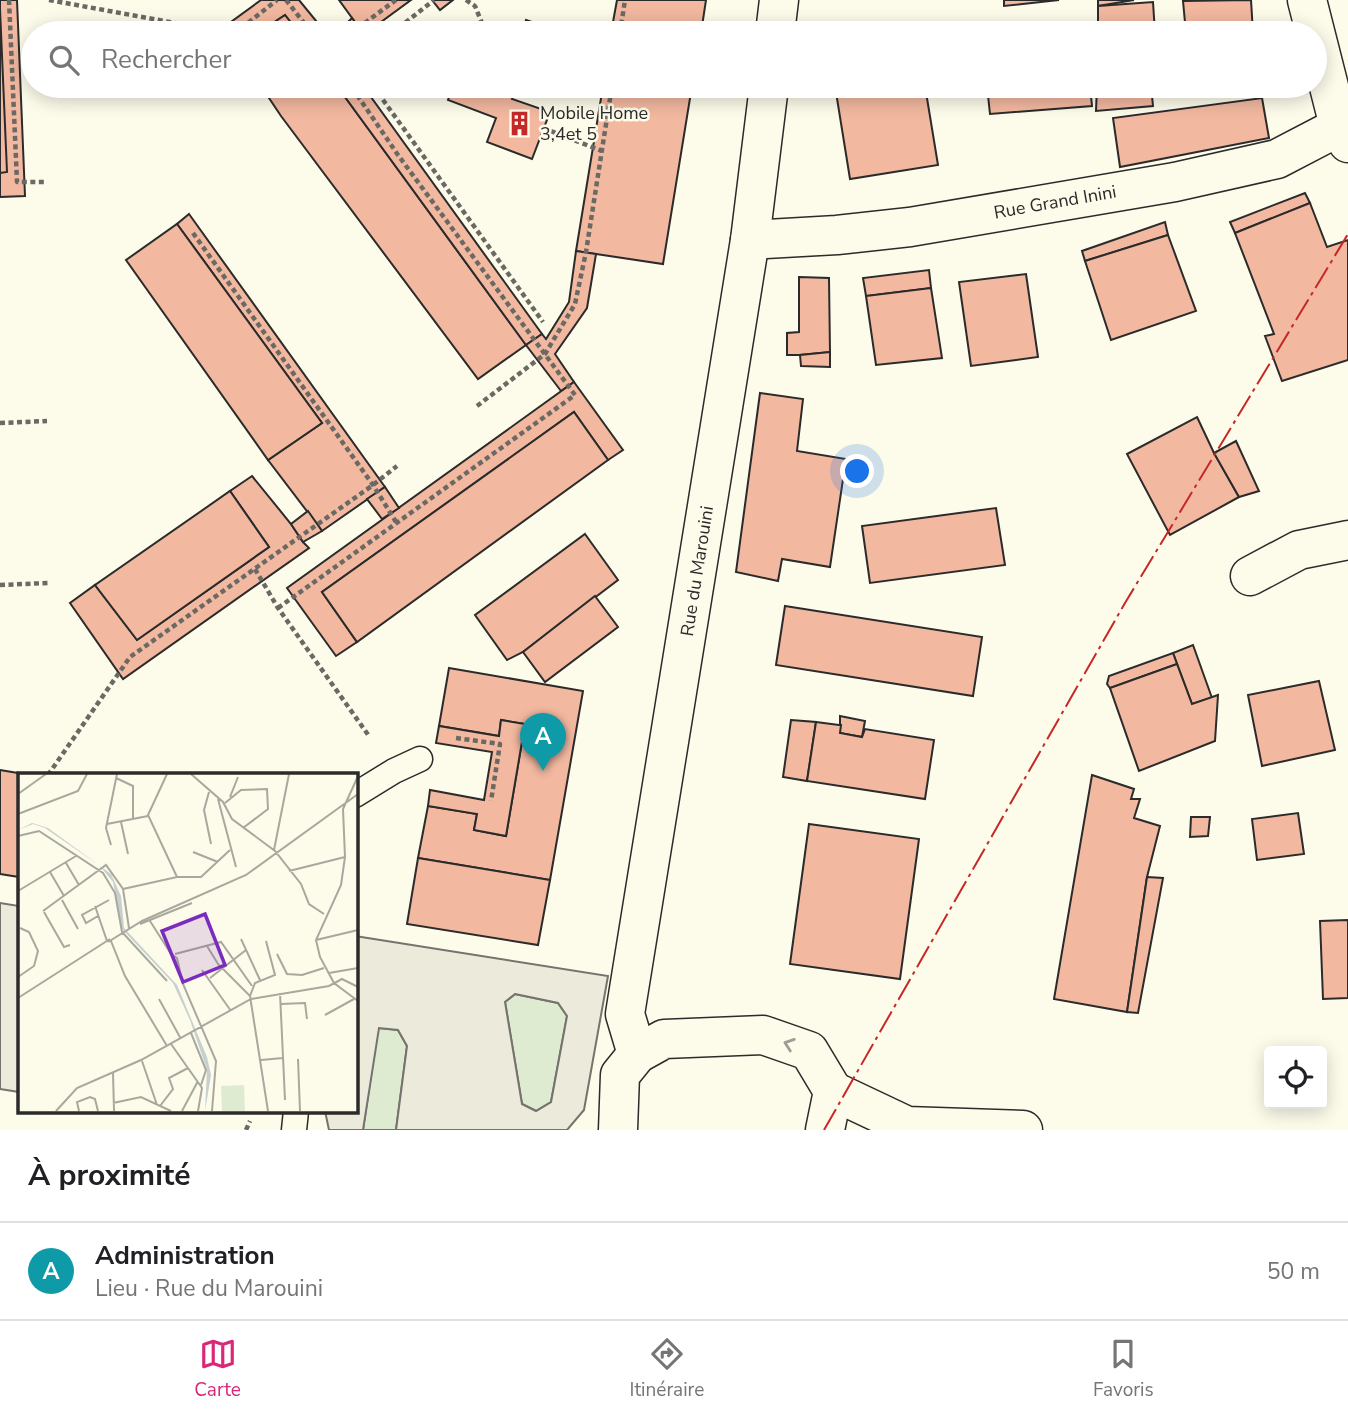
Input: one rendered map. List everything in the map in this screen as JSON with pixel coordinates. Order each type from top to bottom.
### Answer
[{"type":"street","points":[[776,21],[779,0]]},
{"type":"street","points":[[1307,0],[1313,21]]},
{"type":"street","points":[[1327,68],[1345,130]]},
{"type":"street","name":"Rue du Marouini","points":[[637,1054],[625,1014],[750,240],[768,98]]},
{"type":"street","name":"Rue Grand Inini","points":[[750,240],[910,227],[1175,182],[1277,159],[1345,130]]},
{"type":"street","points":[[1250,576],[1299,550],[1348,540]]},
{"type":"street","points":[[618,1130],[620,1075],[637,1054],[664,1039],[763,1035],[809,1051],[833,1091],[907,1126],[1023,1130]]},
{"type":"street","points":[[825,1130],[833,1091]]},
{"type":"lane","points":[[357,794],[420,759]]},
{"type":"lane","points":[[295,1130],[296,1112]]},
{"type":"path","points":[[9,0],[16,182],[44,183]]},
{"type":"path","points":[[49,0],[166,21]]},
{"type":"path","points":[[249,21],[277,0]]},
{"type":"path","points":[[286,0],[303,21]]},
{"type":"path","points":[[367,21],[396,0]]},
{"type":"path","points":[[407,21],[434,0]]},
{"type":"path","points":[[466,0],[475,6],[481,21]]},
{"type":"path","points":[[622,21],[625,1]]},
{"type":"path","points":[[278,608],[575,395],[359,98]]},
{"type":"path","points":[[382,98],[543,322]]},
{"type":"path","points":[[477,406],[545,354],[575,304],[586,252],[610,98]]},
{"type":"path","points":[[543,128],[602,150]]},
{"type":"path","points":[[193,233],[373,485],[396,522]]},
{"type":"path","points":[[0,423],[47,421]]},
{"type":"path","points":[[49,773],[130,657],[397,466]]},
{"type":"path","points":[[255,569],[278,608],[394,771]]},
{"type":"path","points":[[0,584],[48,583]]},
{"type":"path","points":[[420,759],[426,733],[500,744],[491,802]]},
{"type":"green space","points":[[515,994],[558,1003],[567,1016],[551,1102],[536,1111],[522,1104],[505,1002]]},
{"type":"green space","points":[[378,1028],[398,1030],[407,1046],[396,1130],[363,1130]]},
{"type":"shaded area","points":[[0,903],[18,906],[18,1092],[0,1089]]},
{"type":"shaded area","points":[[357,936],[608,976],[584,1110],[567,1130],[396,1130],[407,1046],[398,1030],[379,1028],[363,1130],[329,1130],[325,1112],[357,1112]],"holes":[[[515,994],[558,1003],[567,1016],[551,1102],[536,1111],[522,1104],[505,1002]]]},
{"type":"building","points":[[0,0],[17,0],[25,196],[0,197]]},
{"type":"building","points":[[261,0],[299,0],[316,21],[290,21],[285,15],[276,21],[232,21]]},
{"type":"building","points":[[339,0],[411,0],[382,21],[354,21]]},
{"type":"building","points":[[432,0],[453,0],[440,10]]},
{"type":"building","points":[[617,0],[706,0],[703,21],[613,21]]},
{"type":"building","points":[[1004,0],[1059,0],[1004,6]]},
{"type":"building","points":[[1098,0],[1134,0],[1098,6]]},
{"type":"building","points":[[1251,0],[1252,21],[1185,21],[1183,1]]},
{"type":"building","points":[[1153,2],[1154,21],[1098,21],[1098,6]]},
{"type":"building","points":[[0,9],[7,172],[0,173]]},
{"type":"building","points":[[285,15],[290,21],[276,21]]},
{"type":"building","points":[[269,98],[346,98],[526,345],[478,379]]},
{"type":"building","points":[[346,98],[372,98],[542,334],[526,345]]},
{"type":"building","name":"Mobile Home 3,4et 5","points":[[512,98],[550,112],[532,159],[487,142],[496,118],[448,100]]},
{"type":"building","points":[[601,98],[690,98],[663,264],[576,251]]},
{"type":"building","points":[[837,98],[927,98],[938,165],[850,179]]},
{"type":"building","points":[[988,98],[1091,98],[1092,106],[990,114]]},
{"type":"building","points":[[1097,98],[1152,98],[1153,106],[1096,111]]},
{"type":"building","points":[[1262,98],[1269,138],[1120,167],[1113,118]]},
{"type":"building","points":[[1305,193],[1310,203],[1235,233],[1230,222]]},
{"type":"building","points":[[1310,203],[1327,247],[1348,240],[1348,360],[1282,381],[1265,336],[1274,334],[1235,233]]},
{"type":"building","points":[[189,214],[385,487],[322,531],[268,460],[322,423],[177,224]]},
{"type":"building","points":[[1165,222],[1168,235],[1085,261],[1082,251]]},
{"type":"building","points":[[177,224],[322,423],[268,460],[126,260]]},
{"type":"building","points":[[1168,235],[1196,311],[1111,340],[1085,261]]},
{"type":"building","points":[[576,251],[596,254],[587,308],[555,354],[574,382],[561,391],[526,345],[542,334],[546,339],[569,302]]},
{"type":"building","points":[[929,270],[931,288],[866,296],[863,278]]},
{"type":"building","points":[[1026,274],[1038,357],[971,366],[959,282]]},
{"type":"building","points":[[799,277],[829,278],[830,352],[787,355],[787,333],[799,332]]},
{"type":"building","points":[[931,288],[942,358],[876,365],[866,296]]},
{"type":"building","points":[[830,352],[830,367],[801,366],[800,355]]},
{"type":"building","points":[[574,382],[623,450],[608,460],[574,412],[322,592],[357,642],[336,656],[287,588]]},
{"type":"building","points":[[760,393],[803,399],[797,451],[846,459],[830,567],[782,559],[778,581],[736,572]]},
{"type":"building","points":[[574,412],[608,460],[357,642],[322,592]]},
{"type":"building","points":[[1197,417],[1239,497],[1170,535],[1127,454]]},
{"type":"building","points":[[1236,441],[1259,491],[1239,497],[1214,453]]},
{"type":"building","points":[[252,476],[309,548],[123,679],[70,603],[95,585],[137,640],[269,547],[230,491]]},
{"type":"building","points":[[385,487],[399,508],[382,519],[367,499]]},
{"type":"building","points":[[230,491],[269,547],[137,640],[95,585]]},
{"type":"building","points":[[996,508],[1005,565],[870,583],[862,526]]},
{"type":"building","points":[[308,511],[322,531],[303,542],[291,524]]},
{"type":"building","points":[[585,534],[618,580],[523,652],[507,660],[475,615]]},
{"type":"building","points":[[595,596],[618,627],[545,682],[523,652]]},
{"type":"building","points":[[785,606],[982,637],[973,696],[776,665]]},
{"type":"building","points":[[1193,645],[1212,698],[1192,704],[1173,653]]},
{"type":"building","points":[[1173,653],[1177,664],[1110,688],[1107,684],[1109,676]]},
{"type":"building","points":[[1177,664],[1192,704],[1218,695],[1215,741],[1139,771],[1110,688]]},
{"type":"building","points":[[449,668],[583,691],[550,880],[418,858],[428,806],[477,814],[474,830],[506,836],[525,724],[501,720],[499,736],[439,726]]},
{"type":"building","points":[[1319,681],[1335,750],[1262,766],[1248,695]]},
{"type":"building","points":[[840,716],[865,721],[862,737],[840,733]]},
{"type":"building","points":[[501,720],[525,724],[506,836],[474,830],[477,814],[428,806],[430,790],[484,800],[492,752],[436,743],[439,726],[499,736]]},
{"type":"building","points":[[791,720],[816,722],[807,781],[783,777]]},
{"type":"building","points":[[816,722],[841,725],[840,733],[862,737],[865,729],[934,740],[925,799],[807,781]]},
{"type":"building","points":[[0,770],[18,773],[18,877],[0,874]]},
{"type":"building","points":[[1092,775],[1134,789],[1131,799],[1140,799],[1134,818],[1160,826],[1147,877],[1127,1012],[1054,999]]},
{"type":"building","points":[[1298,813],[1304,854],[1257,860],[1252,819]]},
{"type":"building","points":[[1191,817],[1210,817],[1208,836],[1190,837]]},
{"type":"building","points":[[809,824],[919,839],[900,979],[790,964]]},
{"type":"building","points":[[418,858],[550,880],[538,945],[407,924]]},
{"type":"building","points":[[1147,877],[1163,878],[1138,1013],[1127,1012]]},
{"type":"building","points":[[1348,920],[1348,998],[1323,999],[1320,921]]},
{"type":"power","points":[[824,1130],[1125,603],[1348,234]]},
{"type":"place","name":"Mobile Home 3,4et 5","points":[[520,123]]},
{"type":"place","name":"Administration","points":[[543,771]]}]
